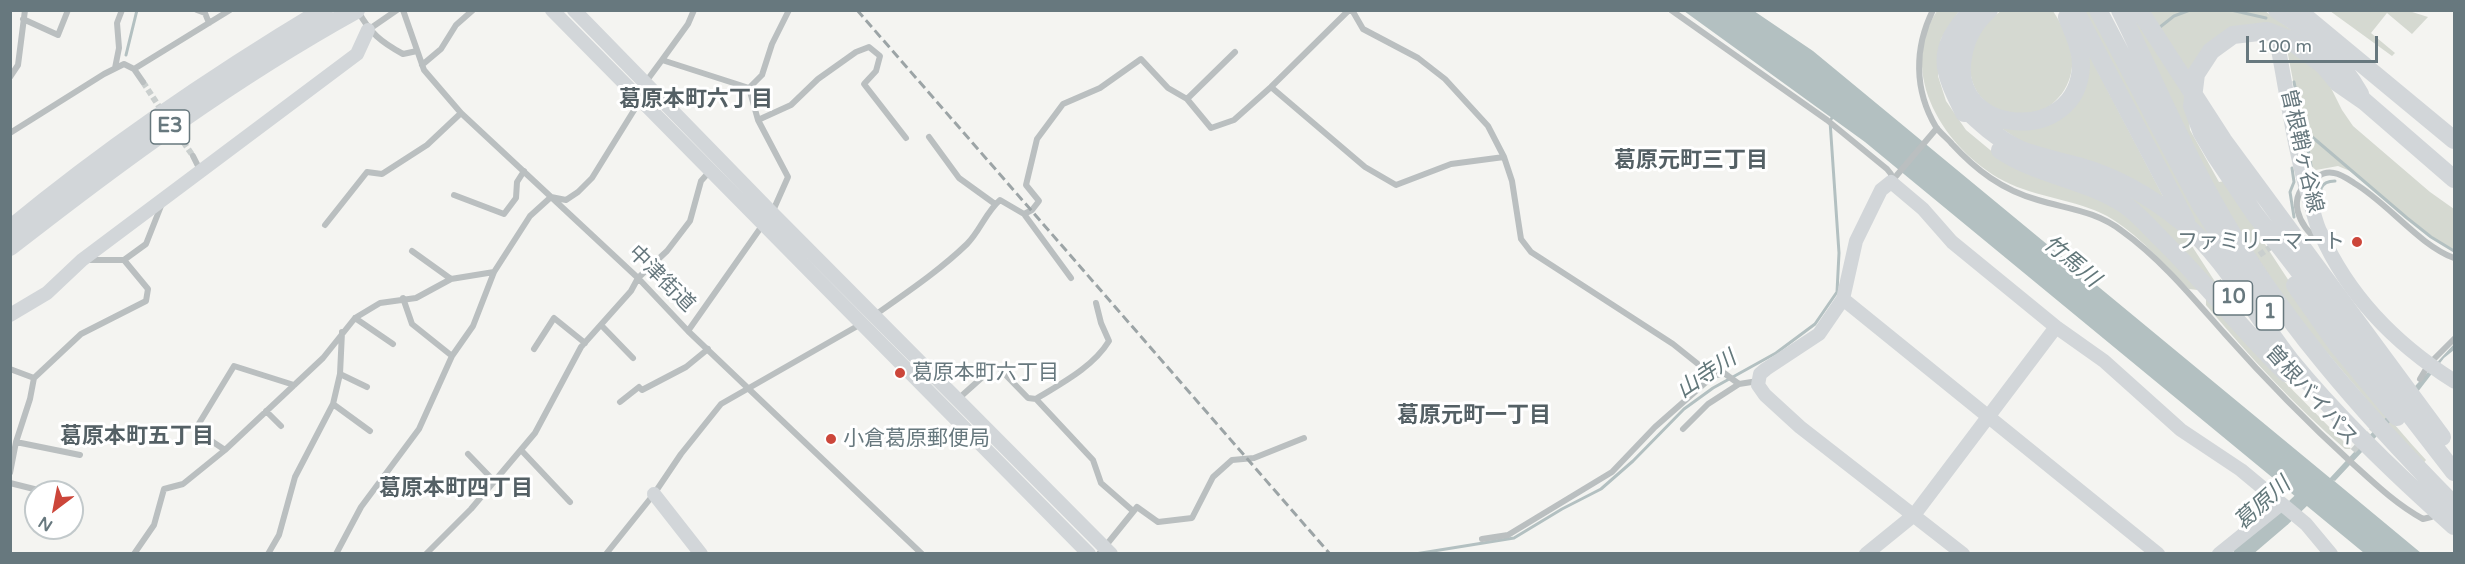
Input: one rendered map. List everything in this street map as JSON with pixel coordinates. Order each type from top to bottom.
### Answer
[{"type":"highway","name":"E3","points":[[10,229],[128,138],[205,85],[331,15],[357,10]]},
{"type":"highway","points":[[1972,10],[1950,40],[1944,63],[1948,81],[1965,115],[1980,134],[2014,160],[2103,192],[2127,206],[2178,255],[2286,373]]},
{"type":"highway","points":[[1989,10],[1974,26],[1967,39],[1962,61],[1963,80],[1971,99],[1983,110],[1997,118],[2014,123],[2027,123],[2059,110],[2071,98],[2079,82],[2081,65],[2079,46],[2065,10]]},
{"type":"highway","name":"曽根バイパス","points":[[2075,10],[2162,178],[2207,258],[2255,333],[2286,373],[2353,444],[2454,539]]},
{"type":"highway","name":"1","points":[[2098,10],[2232,233],[2301,333],[2355,400],[2454,505]]},
{"type":"highway","name":"1","points":[[2120,10],[2167,126],[2221,240],[2291,341],[2376,442],[2454,521]]},
{"type":"highway","points":[[2139,10],[2223,140],[2454,453]]},
{"type":"highway","points":[[2277,10],[2334,56],[2346,70],[2364,101]]},
{"type":"highway","points":[[2297,10],[2453,138]]},
{"type":"highway","points":[[2319,10],[2344,31],[2412,103]]},
{"type":"highway","name":"E3","points":[[10,247],[139,148],[331,15]]},
{"type":"highway","points":[[2454,179],[2364,101],[2338,82],[2323,64],[2288,39],[2266,31],[2233,35],[2211,51],[2196,74],[2192,94],[2192,106],[2196,119],[2215,155],[2254,213],[2316,315],[2349,361],[2454,482]]},
{"type":"highway","points":[[1960,104],[1985,128],[2021,150],[2111,177],[2157,202],[2184,223],[2216,259],[2291,361],[2338,415],[2454,526]]},
{"type":"highway","points":[[2254,213],[2454,472]]},
{"type":"main road","name":"曽根鞘ヶ谷線","points":[[2278,47],[2304,184],[2320,233],[2352,286],[2384,327],[2440,371]]},
{"type":"street","points":[[10,77],[18,65],[25,10]]},
{"type":"street","points":[[23,19],[58,34],[69,10]]},
{"type":"street","points":[[115,68],[119,48],[117,23],[122,10]]},
{"type":"street","points":[[197,10],[205,13],[209,23]]},
{"type":"street","points":[[134,69],[230,10]]},
{"type":"street","points":[[357,10],[368,30],[403,54],[417,51]]},
{"type":"street","points":[[10,315],[47,293],[82,260],[357,54],[368,30],[397,10]]},
{"type":"street","name":"中津街道","points":[[403,10],[422,65],[460,113],[638,278],[688,331],[922,554]]},
{"type":"street","points":[[422,65],[441,49],[456,25],[472,10]]},
{"type":"street","points":[[552,10],[641,99],[709,172],[1089,554]]},
{"type":"street","points":[[574,10],[1105,551],[1137,507],[1158,522],[1192,518],[1213,477],[1232,460],[1254,458],[1304,438]]},
{"type":"street","points":[[336,554],[362,507],[419,429],[452,356],[473,326],[494,272],[530,216],[551,197],[566,200],[592,178],[641,99],[645,83],[688,24],[694,10]]},
{"type":"street","points":[[749,88],[762,75],[772,44],[789,10]]},
{"type":"street","points":[[1024,214],[1032,210],[1039,201],[1026,185],[1037,140],[1063,104],[1100,88],[1141,59],[1168,88],[1187,99],[1211,128],[1234,120],[1351,10],[1364,29],[1418,58],[1446,79],[1488,126],[1504,157],[1512,181],[1521,239],[1531,252],[1673,344],[1713,376]]},
{"type":"street","points":[[1671,10],[1827,120],[1887,169],[1952,242],[2056,327],[2104,361],[2181,430],[2241,470],[2306,525],[2331,554]]},
{"type":"street","points":[[1933,10],[1922,37],[1918,66],[1921,91],[1937,128],[1972,166],[1985,176],[2036,200],[2085,211],[2106,219],[2146,252],[2195,300],[2308,422],[2345,457],[2411,513],[2423,519],[2431,517]]},
{"type":"street","points":[[758,120],[791,105],[818,79],[856,52],[869,47],[880,56],[876,71],[864,84],[906,138]]},
{"type":"street","points":[[1187,99],[1235,52]]},
{"type":"street","points":[[662,60],[749,88]]},
{"type":"street","points":[[10,133],[124,64],[134,69],[143,82]]},
{"type":"street","points":[[1271,87],[1365,167],[1396,185],[1451,164],[1504,157]]},
{"type":"street","points":[[688,331],[772,213],[788,177],[758,120],[749,88]]},
{"type":"street","points":[[325,225],[367,172],[382,174],[427,145],[460,113]]},
{"type":"street","points":[[1937,128],[1881,190],[1856,241],[1843,299],[1819,334],[1766,369],[1758,381],[1759,389],[1800,427],[1963,554]]},
{"type":"street","points":[[929,137],[959,178],[995,204]]},
{"type":"street","points":[[193,156],[201,172]]},
{"type":"street","points":[[426,554],[471,509],[535,433],[585,343],[631,291],[638,278],[667,251],[690,221],[701,181],[721,160]]},
{"type":"street","points":[[454,195],[504,214],[516,198],[517,182],[524,171]]},
{"type":"street","points":[[2304,184],[2326,172],[2337,173],[2367,190],[2429,242],[2454,258]]},
{"type":"street","points":[[606,554],[654,495],[681,454],[721,404],[875,316],[968,243],[1000,200],[1004,200],[1024,214],[1071,278]]},
{"type":"street","points":[[82,260],[124,260],[146,244],[162,202]]},
{"type":"street","points":[[412,251],[451,279]]},
{"type":"street","points":[[10,474],[15,442],[30,399],[34,378],[81,334],[146,301],[148,289],[124,260]]},
{"type":"street","points":[[134,554],[154,525],[164,489],[183,484],[225,450],[323,358],[355,318],[380,303],[416,298],[451,279],[494,272]]},
{"type":"street","points":[[2195,300],[2202,295]]},
{"type":"street","points":[[403,298],[412,324],[452,356]]},
{"type":"street","points":[[1843,299],[2158,554]]},
{"type":"street","points":[[958,399],[996,365],[1028,398],[1036,399],[1080,371],[1109,341],[1096,303]]},
{"type":"street","points":[[355,318],[393,344]]},
{"type":"street","points":[[534,349],[554,318],[585,343]]},
{"type":"street","points":[[601,325],[633,358]]},
{"type":"street","points":[[1866,554],[1876,543],[1914,515],[2056,327]]},
{"type":"street","points":[[268,554],[279,535],[295,477],[333,404],[340,374],[342,332]]},
{"type":"street","points":[[2420,379],[2440,371],[2454,339]]},
{"type":"street","points":[[620,402],[639,387],[642,390],[686,367],[708,349]]},
{"type":"street","points":[[225,450],[195,430],[234,366],[294,386]]},
{"type":"street","points":[[10,369],[34,378]]},
{"type":"street","points":[[1482,539],[1508,535],[1612,472],[1655,427],[1713,376],[1725,373],[1739,384]]},
{"type":"street","points":[[340,374],[367,387]]},
{"type":"street","points":[[1683,429],[1708,404],[1739,384],[1758,381]]},
{"type":"street","points":[[1036,399],[1093,460],[1101,483],[1133,511]]},
{"type":"street","points":[[333,404],[370,431]]},
{"type":"street","points":[[266,411],[281,426]]},
{"type":"street","points":[[15,442],[80,455]]},
{"type":"street","points":[[521,450],[570,502]]},
{"type":"street","points":[[2345,457],[2353,451]]},
{"type":"street","points":[[468,454],[494,481]]},
{"type":"street","points":[[654,495],[701,554]]},
{"type":"street","points":[[2219,554],[2280,504]]},
{"type":"shaded area","points":[[1684,11],[1754,11],[1813,51],[2330,478],[2454,344],[2454,350],[2444,358],[2417,393],[2335,481],[2333,480],[2421,553],[2364,553],[1865,142]]},
{"type":"shaded area","points":[[1937,11],[1959,11],[1941,39],[1938,76],[1946,101],[1966,130],[2001,159],[2090,193],[2129,215],[2198,290],[2189,289],[2140,240],[2107,216],[2095,210],[2017,187],[1982,167],[1963,150],[1946,130],[1933,108],[1925,84],[1922,59],[1926,35]]},
{"type":"shaded area","points":[[2001,11],[2053,11],[2070,45],[2072,67],[2065,88],[2052,104],[2032,114],[2010,114],[1996,109],[1985,102],[1972,81],[1970,55],[1974,42],[1984,24]]},
{"type":"shaded area","points":[[2081,11],[2092,11],[2224,257],[2194,225]]},
{"type":"shaded area","points":[[2129,11],[2186,93],[2190,130],[2219,182],[2225,181],[2295,290],[2370,395],[2426,460],[2422,465],[2296,316],[2219,200]]},
{"type":"shaded area","points":[[2147,11],[2265,11],[2307,41],[2261,24],[2189,76]]},
{"type":"shaded area","points":[[2330,11],[2409,11],[2428,17],[2412,34],[2387,13],[2371,33],[2395,53],[2392,56]]},
{"type":"shaded area","points":[[2286,44],[2326,78],[2353,126],[2430,192],[2454,209],[2454,252],[2410,221],[2350,171],[2338,166],[2316,170],[2309,164]]},
{"type":"shaded area","points":[[2084,45],[2166,202],[2028,146],[1974,110],[2055,120]]},
{"type":"shaded area","points":[[2112,183],[2179,226],[2223,294],[2150,218]]},
{"type":"shaded area","points":[[2206,298],[2258,355],[2351,449],[2345,449],[2273,380],[2206,305]]},
{"type":"waterway","points":[[126,55],[137,10]]},
{"type":"waterway","points":[[2160,27],[2174,16],[2190,10]]},
{"type":"waterway","points":[[2231,10],[2266,18]]},
{"type":"waterway","points":[[2294,82],[2304,130],[2407,218],[2454,251]]},
{"type":"waterway","name":"山寺川","points":[[1415,554],[1514,538],[1601,489],[1633,461],[1684,409],[1713,388],[1776,353],[1815,324],[1837,292],[1839,253],[1830,121],[1833,116]]},
{"type":"waterway","points":[[2308,149],[2311,166]]},
{"type":"waterway","points":[[2292,168],[2294,182],[2290,192],[2294,217]]},
{"type":"waterway","points":[[2321,204],[2321,188],[2326,183],[2335,181]]},
{"type":"waterway","name":"葛原川","points":[[2241,554],[2315,487]]},
{"type":"tunnel","points":[[143,82],[162,111]]},
{"type":"tunnel","points":[[173,127],[193,156]]},
{"type":"tunnel","points":[[2252,260],[2275,244]]},
{"type":"tunnel","points":[[2210,290],[2229,277]]},
{"type":"tunnel","points":[[2353,451],[2377,425]]},
{"type":"railway","points":[[857,10],[1330,554]]},
{"type":"place","name":"ファミリーマート","points":[[2357,242]]},
{"type":"place","name":"葛原本町六丁目","points":[[900,373]]},
{"type":"place","name":"小倉葛原郵便局","points":[[831,439]]},
{"type":"district","name":"葛原本町六丁目","points":[[696,100]]},
{"type":"district","name":"葛原元町三丁目","points":[[1691,161]]},
{"type":"district","name":"葛原元町一丁目","points":[[1474,416]]},
{"type":"district","name":"葛原本町五丁目","points":[[137,437]]},
{"type":"district","name":"葛原本町四丁目","points":[[456,489]]},
{"type":"water label","name":"竹馬川","points":[[2071,262]]}]
